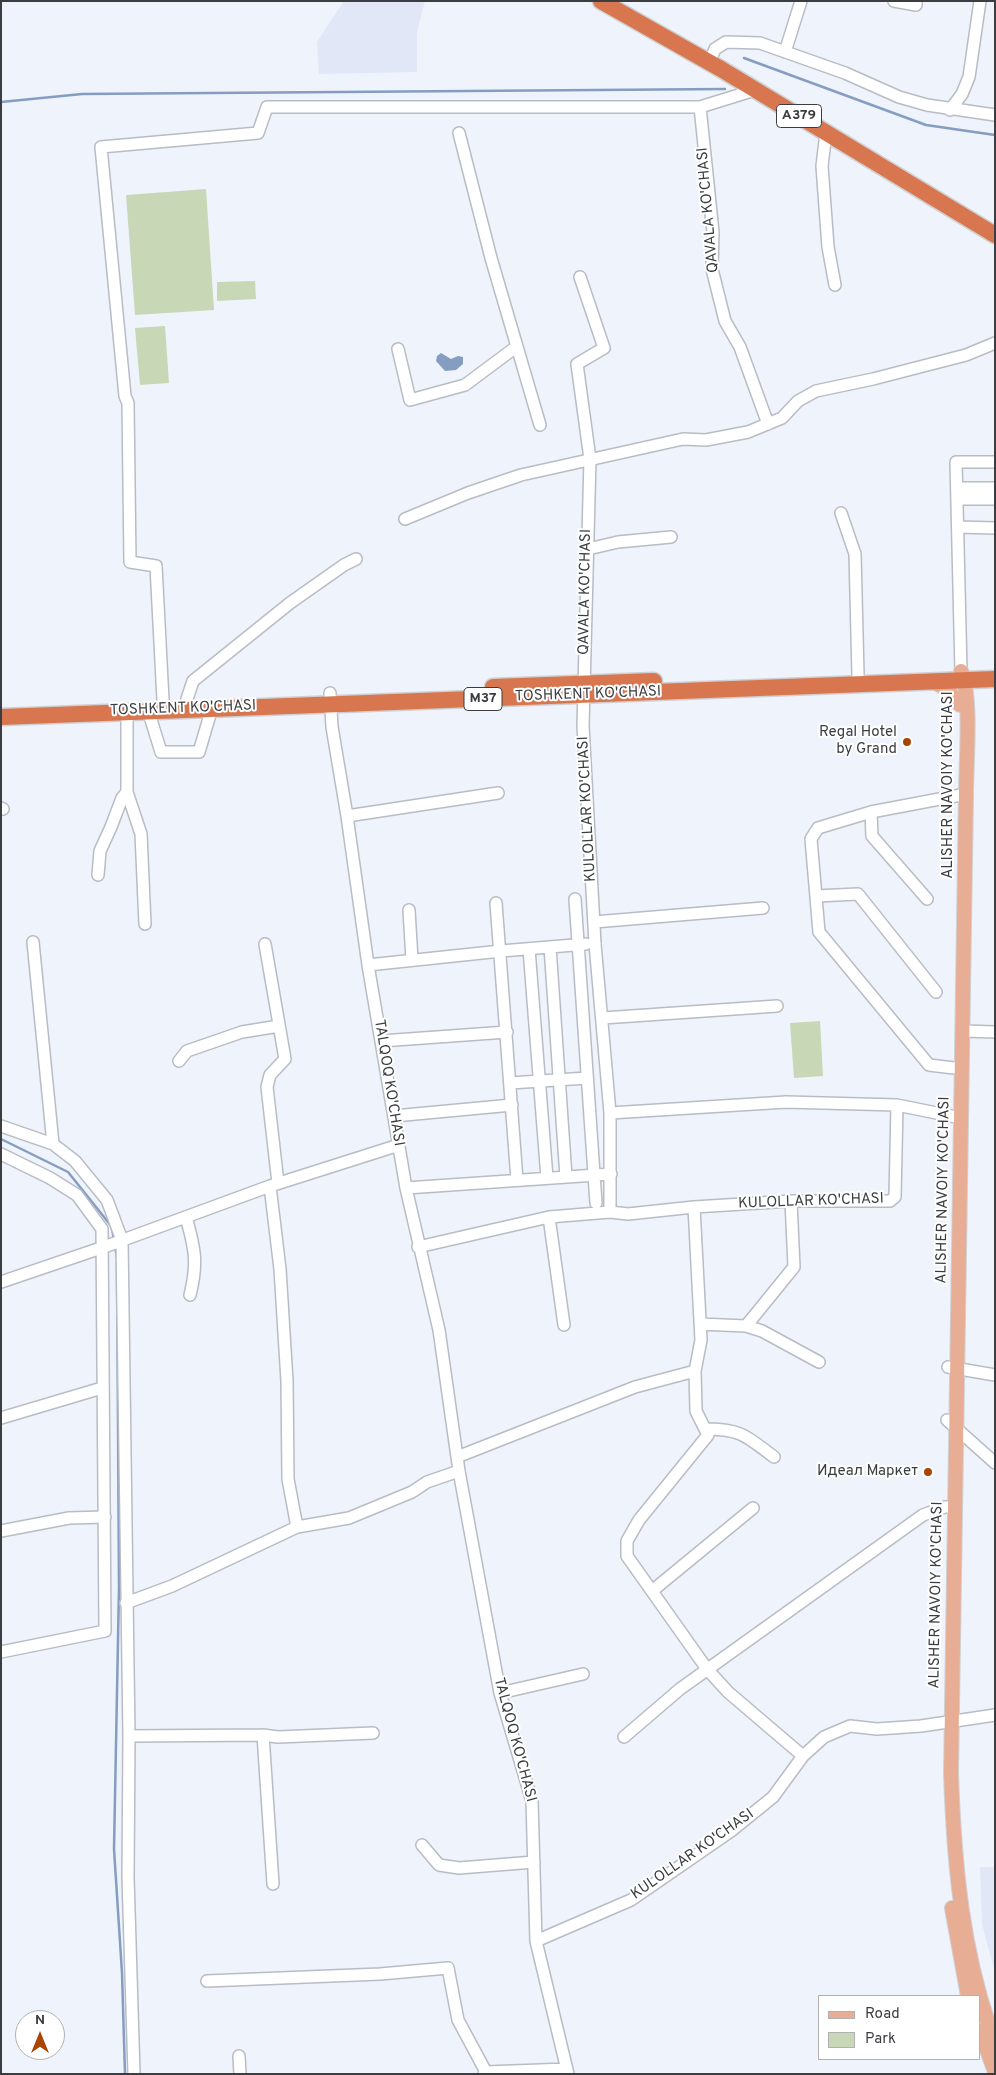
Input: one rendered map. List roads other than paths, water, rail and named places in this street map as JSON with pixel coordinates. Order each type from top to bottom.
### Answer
[{"type":"highway","name":"A379","points":[[601,1],[755,90],[995,235]]},
{"type":"highway","name":"TOSHKENT KO'CHASI","points":[[584,690],[858,675],[961,678]]},
{"type":"highway","name":"TOSHKENT KO'CHASI","points":[[1,707],[187,699],[330,698],[932,682],[994,676]]},
{"type":"highway","name":"TOSHKENT KO'CHASI","points":[[1,717],[212,708],[330,698]]},
{"type":"main road","points":[[932,682],[947,688],[963,705],[980,687],[994,676]]},
{"type":"main road","name":"ALISHER NAVOIY KO'CHASI","points":[[961,678],[963,705],[963,1031],[957,1117],[943,1835],[952,1911],[978,1995]]},
{"type":"main road","name":"ALISHER NAVOIY KO'CHASI","points":[[957,1117],[954,1068],[962,794]]},
{"type":"main road","name":"ALISHER NAVOIY KO'CHASI","points":[[966,1960],[968,1995]]},
{"type":"main road","name":"ALISHER NAVOIY KO'CHASI","points":[[981,2002],[995,2042]]},
{"type":"main road","points":[[981,2034],[995,2072]]},
{"type":"street","points":[[785,52],[801,1]]},
{"type":"street","points":[[894,1],[916,3]]},
{"type":"street","points":[[950,110],[962,94],[969,77],[980,1]]},
{"type":"street","points":[[709,63],[715,49],[726,42],[760,43],[845,73],[899,97],[950,110],[995,115]]},
{"type":"street","points":[[163,700],[156,566],[130,562],[128,403],[125,396],[101,147],[258,133],[267,107],[700,107],[755,90]]},
{"type":"street","name":"QAVALA KO'CHASI","points":[[700,107],[713,232],[712,269],[726,321],[740,347],[768,424]]},
{"type":"street","points":[[826,133],[822,166],[828,247],[835,286]]},
{"type":"street","points":[[459,134],[491,258],[540,425]]},
{"type":"street","name":"QAVALA KO'CHASI","points":[[580,276],[604,348],[577,364],[590,459],[584,690]]},
{"type":"street","points":[[405,520],[468,493],[521,475],[683,439],[706,440],[748,432],[782,418],[798,401],[816,391],[873,380],[966,355],[995,343]]},
{"type":"street","points":[[398,349],[410,400],[466,385],[516,347]]},
{"type":"street","points":[[961,678],[956,462],[995,462]]},
{"type":"street","points":[[957,494],[995,488]]},
{"type":"street","points":[[957,494],[995,499]]},
{"type":"street","points":[[841,513],[855,554],[858,675]]},
{"type":"street","points":[[958,527],[995,528]]},
{"type":"street","points":[[588,549],[618,542],[671,537]]},
{"type":"street","points":[[187,699],[192,681],[290,602],[344,564],[356,559]]},
{"type":"street","name":"KULOLLAR KO'CHASI","points":[[584,690],[583,726],[595,944],[610,1113],[610,1212]]},
{"type":"street","name":"TALQOQ KO'CHASI","points":[[330,698],[368,965],[406,1188],[418,1247],[439,1330],[459,1471],[500,1693],[532,1801],[536,1941],[568,2071],[485,2073]]},
{"type":"street","points":[[148,710],[161,752],[199,752],[212,708]]},
{"type":"street","points":[[128,711],[127,792],[141,834],[145,924]]},
{"type":"street","points":[[98,875],[100,851],[122,798],[127,792]]},
{"type":"street","points":[[347,816],[498,793]]},
{"type":"street","points":[[954,1068],[929,1066],[819,932],[811,840],[818,828],[871,812],[962,794]]},
{"type":"street","points":[[871,812],[872,836],[927,899]]},
{"type":"street","points":[[816,896],[858,894],[936,992]]},
{"type":"street","points":[[575,899],[596,1203]]},
{"type":"street","points":[[496,903],[517,1180]]},
{"type":"street","points":[[594,922],[763,908]]},
{"type":"street","points":[[409,910],[412,960]]},
{"type":"street","points":[[32,942],[54,1144]]},
{"type":"street","points":[[265,944],[285,1059],[270,1075],[267,1087],[286,1372],[288,1479],[297,1527]]},
{"type":"street","points":[[368,965],[529,948],[595,944]]},
{"type":"street","points":[[550,947],[566,1177]]},
{"type":"street","points":[[529,948],[547,1178]]},
{"type":"street","points":[[603,1018],[777,1006]]},
{"type":"street","points":[[179,1061],[187,1051],[242,1032],[279,1026]]},
{"type":"street","points":[[963,1031],[995,1032]]},
{"type":"street","points":[[381,1041],[507,1032]]},
{"type":"street","points":[[510,1082],[587,1078]]},
{"type":"street","points":[[610,1113],[786,1102],[897,1105],[957,1117]]},
{"type":"street","points":[[394,1116],[512,1105]]},
{"type":"street","name":"KULOLLAR KO'CHASI","points":[[418,1247],[549,1217],[610,1212],[628,1214],[694,1207],[791,1201],[890,1201],[895,1197],[897,1105]]},
{"type":"street","points":[[1,1126],[54,1144],[75,1161],[107,1200],[122,1240],[129,1736],[128,1877],[134,2074]]},
{"type":"street","points":[[1,1282],[104,1248],[274,1185],[399,1144]]},
{"type":"street","points":[[1,1652],[105,1631],[102,1388],[104,1248],[102,1229],[76,1196],[50,1178],[5,1160]]},
{"type":"street","points":[[406,1188],[611,1174]]},
{"type":"street","points":[[746,1326],[794,1267],[791,1201]]},
{"type":"street","points":[[694,1207],[701,1340],[695,1370],[696,1411],[708,1434],[639,1520],[627,1541],[627,1556],[707,1669],[728,1692],[803,1756]]},
{"type":"street","points":[[186,1217],[193,1240],[196,1270],[190,1295]]},
{"type":"street","points":[[549,1217],[564,1325]]},
{"type":"street","points":[[700,1324],[746,1326],[762,1331],[819,1362]]},
{"type":"street","points":[[952,1368],[995,1375]]},
{"type":"street","points":[[457,1457],[635,1387],[695,1370]]},
{"type":"street","points":[[1,1418],[102,1388]]},
{"type":"street","points":[[951,1424],[995,1463]]},
{"type":"street","points":[[705,1429],[725,1429],[741,1433],[774,1457]]},
{"type":"street","points":[[126,1603],[172,1586],[297,1527],[349,1518],[412,1492],[427,1482],[459,1471]]},
{"type":"street","points":[[624,1737],[680,1688],[923,1515],[949,1507]]},
{"type":"street","points":[[652,1591],[753,1508]]},
{"type":"street","points":[[1,1531],[68,1518],[105,1517]]},
{"type":"street","points":[[500,1693],[583,1674]]},
{"type":"street","name":"KULOLLAR KO'CHASI","points":[[536,1941],[631,1900],[731,1832],[773,1797],[803,1756],[824,1737],[850,1726],[877,1729],[921,1726],[995,1715]]},
{"type":"street","points":[[129,1736],[263,1735],[278,1737],[372,1733]]},
{"type":"street","points":[[263,1735],[273,1884]]},
{"type":"street","points":[[422,1845],[439,1865],[459,1868],[534,1862]]},
{"type":"street","points":[[207,1981],[380,1974],[448,1968],[458,2020],[485,2073]]},
{"type":"street","points":[[239,2056],[240,2074]]},
{"type":"water","points":[[441,353],[451,359],[458,356],[463,357],[463,364],[456,370],[445,371],[436,361],[437,356]]},
{"type":"waterway","points":[[744,58],[926,125],[995,135]]},
{"type":"waterway","points":[[1,102],[82,94],[725,89]]},
{"type":"waterway","points":[[1,1139],[68,1172],[112,1227],[114,1241]]},
{"type":"waterway","points":[[115,1246],[117,1258]]},
{"type":"waterway","points":[[117,1263],[119,1587],[114,1849],[122,1973],[125,2074]]},
{"type":"place","name":"Regal Hotel by Grand","points":[[907,742]]},
{"type":"place","name":"Идеал Маркет","points":[[928,1472]]}]
